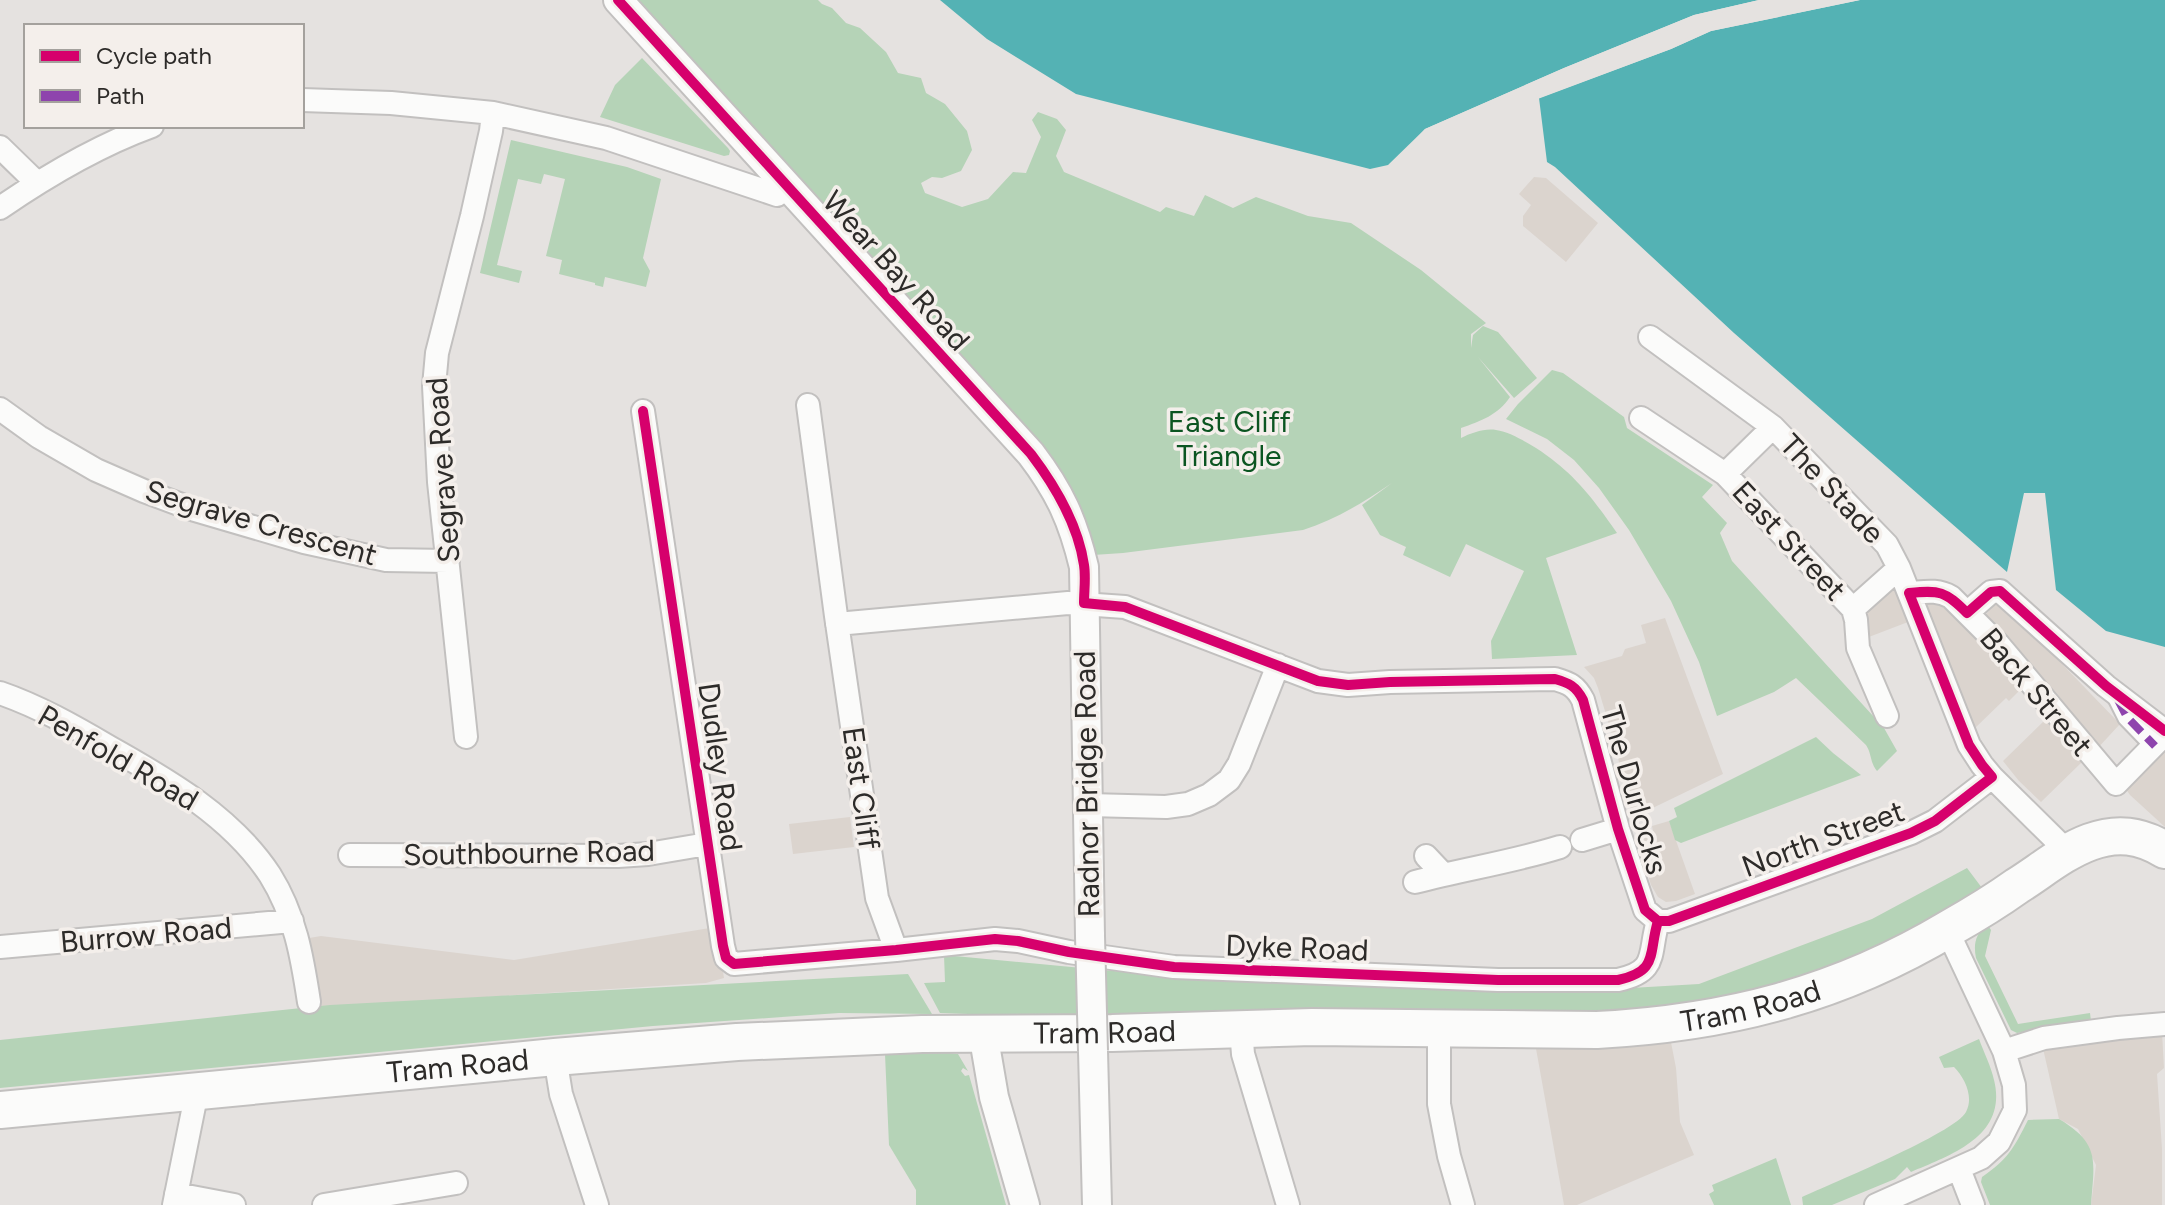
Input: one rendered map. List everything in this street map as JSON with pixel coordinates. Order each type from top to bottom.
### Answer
[{"type":"main road","name":"Tram Road","points":[[0,1110],[737,1042],[983,1033],[1312,1027],[1597,1030],[1709,1019],[1752,1010],[1831,986],[1877,966],[1947,930],[2068,852],[2111,836],[2145,839],[2165,850]]},
{"type":"street","name":"Wear Bay Road","points":[[618,0],[1031,454],[1047,476],[1076,532],[1084,567],[1084,603]]},
{"type":"street","points":[[304,100],[391,103],[493,113],[606,138],[777,195],[787,186]]},
{"type":"street","name":"Segrave Road","points":[[466,737],[439,482],[434,386],[437,353],[472,216],[493,113]]},
{"type":"street","points":[[0,208],[91,152],[147,128]]},
{"type":"street","points":[[0,147],[37,183]]},
{"type":"street","name":"The Stade","points":[[1650,337],[1773,427],[1887,545],[1969,745],[1992,777],[2068,852]]},
{"type":"street","name":"East Cliff","points":[[808,405],[877,898],[896,950]]},
{"type":"street","name":"Segrave Crescent","points":[[0,409],[39,437],[96,470],[195,510],[304,542],[386,560],[448,561]]},
{"type":"street","name":"Dudley Road","points":[[643,411],[726,958],[734,964],[896,950]]},
{"type":"street","name":"East Street","points":[[1641,418],[1725,474],[1853,609],[1858,648],[1887,716]]},
{"type":"street","name":"East Street","points":[[1725,474],[1773,427]]},
{"type":"street","name":"East Street","points":[[1853,609],[1899,568]]},
{"type":"street","name":"Back Street","points":[[1909,593],[1932,591],[1951,597],[1999,645],[2116,784],[2162,737]]},
{"type":"street","points":[[1967,613],[1991,592],[2000,591],[2162,737]]},
{"type":"street","points":[[837,624],[1084,603],[1125,607],[1278,665],[1239,764],[1229,780],[1209,795],[1188,804],[1166,807],[1089,805]]},
{"type":"street","name":"Radnor Bridge Road","points":[[1084,603],[1097,1205]]},
{"type":"street","name":"The Durlocks","points":[[1278,665],[1318,681],[1348,685],[1555,679],[1569,683],[1583,700],[1618,829],[1645,910],[1658,921]]},
{"type":"street","name":"Penfold Road","points":[[0,693],[75,727],[195,799],[254,854],[271,876],[292,921],[301,947],[309,1002]]},
{"type":"street","name":"North Street","points":[[1658,921],[1669,921],[1911,833],[1935,821],[1992,777]]},
{"type":"street","points":[[1582,840],[1618,829]]},
{"type":"street","name":"Southbourne Road","points":[[350,855],[618,856],[707,844]]},
{"type":"street","points":[[1415,882],[1521,859],[1560,847]]},
{"type":"street","points":[[1426,856],[1443,874]]},
{"type":"street","name":"Burrow Road","points":[[0,947],[292,921]]},
{"type":"street","name":"Dyke Road","points":[[896,950],[995,939],[1174,967],[1498,980],[1618,980],[1643,971],[1651,959],[1658,921]]},
{"type":"street","points":[[1876,1205],[1981,1158],[1999,1142],[2015,1110],[2014,1085],[2004,1051],[1947,930]]},
{"type":"street","points":[[2004,1051],[2044,1038],[2165,1024]]},
{"type":"street","points":[[1241,1029],[1243,1054],[1288,1205]]},
{"type":"street","points":[[1439,1029],[1439,1104],[1463,1205]]},
{"type":"street","points":[[983,1033],[994,1097],[1025,1205]]},
{"type":"street","points":[[555,1057],[561,1094],[597,1205]]},
{"type":"street","points":[[194,1093],[175,1200],[234,1205]]},
{"type":"street","points":[[1959,1169],[1973,1205]]},
{"type":"street","points":[[324,1205],[456,1183]]},
{"type":"shaded area","points":[[1534,177],[1546,178],[1598,223],[1566,262],[1523,226],[1523,216],[1531,205],[1519,194]]},
{"type":"shaded area","points":[[1885,580],[1926,593],[1970,630],[2000,600],[2120,724],[2096,750],[2032,678],[1973,730],[1927,628],[1908,622],[1861,640],[1859,606]]},
{"type":"shaded area","points":[[1665,618],[1723,774],[1632,818],[1598,688],[1584,667],[1622,656],[1625,649],[1646,643],[1641,625]]},
{"type":"shaded area","points":[[2049,716],[2082,762],[2041,802],[2003,761]]},
{"type":"shaded area","points":[[2165,720],[2165,827],[2130,795],[2114,772]]},
{"type":"shaded area","points":[[850,817],[854,847],[793,854],[789,824]]},
{"type":"shaded area","points":[[1669,821],[1695,894],[1666,902],[1658,897],[1651,885],[1636,836],[1653,831],[1652,826]]},
{"type":"shaded area","points":[[716,927],[724,978],[706,983],[312,1008],[303,939],[321,936],[514,960]]},
{"type":"shaded area","points":[[2162,1032],[2164,1068],[2157,1074],[2162,1205],[2091,1205],[2096,1165],[2078,1129],[2059,1119],[2042,1044]]},
{"type":"shaded area","points":[[1670,1037],[1680,1122],[1694,1155],[1577,1205],[1564,1205],[1535,1043]]},
{"type":"green space","name":"East Cliff Triangle","points":[[628,0],[818,0],[832,8],[846,23],[860,28],[886,52],[898,73],[921,78],[926,93],[945,104],[967,131],[972,150],[961,171],[942,178],[932,177],[921,183],[925,193],[962,207],[988,199],[1013,172],[1026,173],[1041,137],[1032,120],[1038,112],[1057,119],[1066,130],[1056,156],[1064,172],[1160,212],[1166,207],[1194,216],[1205,195],[1233,208],[1256,197],[1308,216],[1351,223],[1421,270],[1486,323],[1471,334],[1471,348],[1473,335],[1483,326],[1498,332],[1537,378],[1514,398],[1478,357],[1510,397],[1494,413],[1461,428],[1461,438],[1478,431],[1496,430],[1536,448],[1581,486],[1617,533],[1546,558],[1577,655],[1492,659],[1491,641],[1524,571],[1466,544],[1450,577],[1403,555],[1406,547],[1380,535],[1362,505],[1392,483],[1349,510],[1303,530],[1093,555],[1074,495],[1053,460],[1030,431]]},
{"type":"green space","points":[[642,58],[728,148],[729,155],[600,117],[615,85]]},
{"type":"green space","points":[[511,140],[627,167],[661,179],[643,258],[650,271],[646,287],[605,277],[603,287],[559,274],[562,260],[546,256],[565,179],[544,174],[541,184],[518,179],[497,265],[522,271],[519,283],[480,273]]},
{"type":"green space","points":[[1552,370],[1563,373],[1624,417],[1627,428],[1713,485],[1702,497],[1727,523],[1720,533],[1732,561],[1884,728],[1897,751],[1877,771],[1866,745],[1796,678],[1774,692],[1717,716],[1699,662],[1671,601],[1629,530],[1574,460],[1547,439],[1506,419]]},
{"type":"green space","points":[[1816,737],[1861,775],[1681,843],[1675,840],[1669,821],[1677,817],[1674,808]]},
{"type":"green space","points":[[1967,868],[1982,888],[1900,939],[1791,985],[1663,1014],[1114,1019],[940,1013],[924,983],[945,982],[944,955],[1177,977],[1631,988],[1699,984],[1872,919]]},
{"type":"green space","points":[[1987,924],[1991,930],[1985,956],[2018,1024],[2090,1013],[2091,1021],[2017,1033],[2011,1030],[1976,958],[1976,939]]},
{"type":"green space","points":[[908,974],[932,1014],[839,1013],[653,1026],[0,1088],[0,1040],[330,1005]]},
{"type":"green space","points":[[1979,1039],[1993,1075],[1996,1099],[1993,1116],[1973,1141],[1911,1172],[1907,1167],[1895,1179],[1832,1205],[1803,1205],[1802,1197],[1917,1145],[1957,1121],[1968,1106],[1967,1088],[1954,1067],[1944,1068],[1939,1057]]},
{"type":"green space","points":[[885,1054],[958,1054],[968,1071],[963,1068],[961,1071],[965,1076],[969,1075],[1006,1205],[916,1205],[916,1190],[889,1145]]},
{"type":"green space","points":[[2059,1119],[2082,1137],[2092,1155],[2091,1205],[1990,1205],[1982,1177],[2010,1152],[2028,1120]]},
{"type":"green space","points":[[1776,1158],[1791,1205],[1714,1205],[1709,1194],[1714,1191],[1712,1185]]},
{"type":"water","points":[[940,0],[1759,0],[1694,15],[1564,68],[1425,129],[1388,165],[1370,169],[1076,94],[987,39]]},
{"type":"water","points":[[1860,0],[2165,0],[2165,647],[2106,631],[2056,590],[2045,493],[2024,493],[2007,572],[1734,333],[1547,162],[1539,98],[1711,31]]},
{"type":"pier","points":[[1763,0],[1760,4],[1695,19],[1566,72],[1427,133],[1406,155],[1403,153],[1425,129],[1564,68],[1694,15]]},
{"type":"pier","points":[[1840,0],[1860,0],[1711,31],[1535,100],[1537,94],[1710,27]]},
{"type":"marked path","points":[[2118,700],[2127,717],[2155,746]]},
{"type":"cycle path","points":[[618,0],[1031,454],[1057,493],[1077,535],[1085,570],[1084,603],[1125,607],[1318,681],[1348,685],[1555,679],[1568,684],[1578,691],[1583,700],[1618,829],[1645,910],[1658,921]]},
{"type":"cycle path","points":[[643,411],[723,946],[726,958],[734,964],[995,939],[1174,967],[1498,980],[1618,980],[1640,972],[1646,966],[1658,921]]},
{"type":"cycle path","points":[[1658,921],[1669,921],[1911,833],[1935,821],[1992,777],[1969,745],[1909,593],[1941,594],[1967,613],[1991,592],[2000,591],[2106,686],[2165,731]]}]
